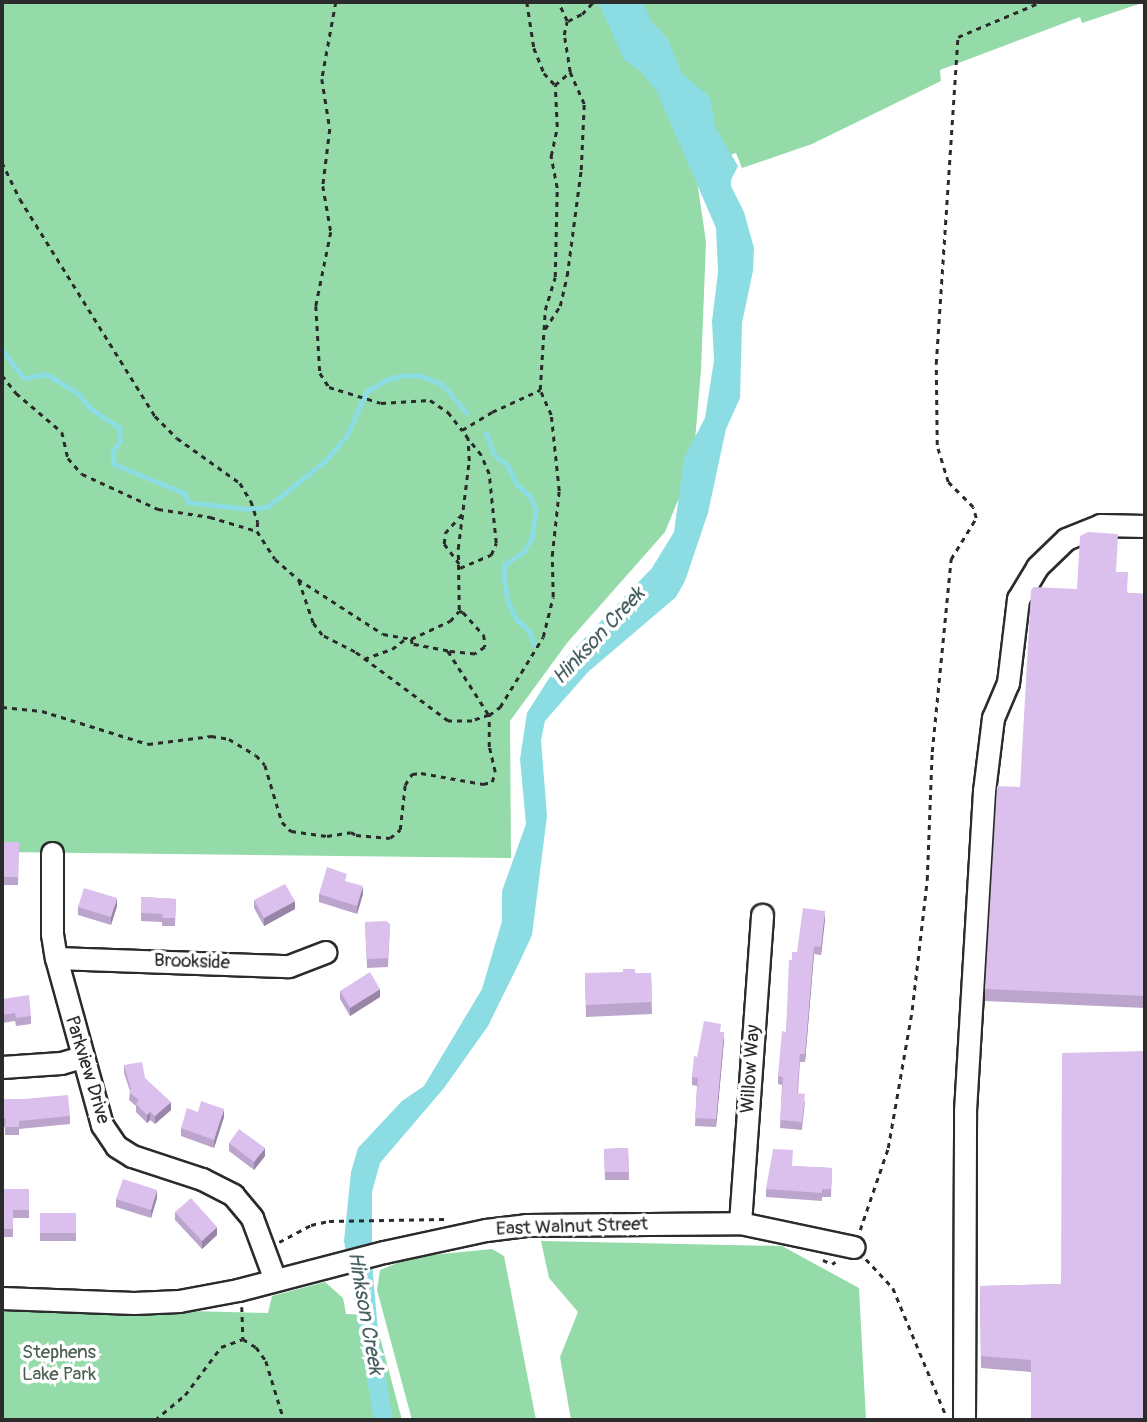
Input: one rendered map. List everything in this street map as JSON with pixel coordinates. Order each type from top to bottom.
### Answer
[{"type":"street","points":[[964,1420],[965,1111],[984,792],[993,718],[1008,683],[1018,599],[1037,567],[1066,539],[1100,525],[1145,526]]},
{"type":"street","name":"Parkview Drive","points":[[52,853],[52,934],[56,958],[102,1125],[116,1146],[132,1156],[219,1185],[233,1195],[252,1218],[275,1280]]},
{"type":"street","name":"Willow Way","points":[[740,1223],[762,915]]},
{"type":"street","name":"Brookside","points":[[56,958],[289,966],[326,952]]},
{"type":"street","points":[[2,1066],[61,1063],[82,1057]]},
{"type":"street","name":"East Walnut Street","points":[[2,1298],[134,1303],[178,1301],[238,1290],[384,1252],[486,1230],[526,1225],[740,1223],[854,1247]]},
{"type":"path","points":[[336,2],[322,79],[330,116],[329,144],[322,171],[331,232],[318,290],[316,327],[323,380],[329,387],[356,394],[369,401],[430,400],[448,412],[462,430],[486,463],[496,543],[491,555],[459,566]]},
{"type":"path","points":[[298,579],[316,629],[364,659],[448,721],[472,721],[489,715],[500,707],[530,663],[542,637],[553,597],[551,556],[559,491],[551,415],[540,390],[545,310],[555,277],[557,188],[551,156],[557,127],[555,85],[544,73],[534,48],[527,2]]},
{"type":"path","points":[[544,331],[562,296],[581,170],[584,104],[570,72],[564,35],[567,21],[558,2]]},
{"type":"path","points":[[567,21],[582,13],[593,2]]},
{"type":"path","points":[[948,1420],[893,1288],[854,1247],[888,1148],[912,1010],[928,880],[932,752],[951,559],[976,518],[973,507],[948,482],[937,444],[937,351],[958,37],[1041,2]]},
{"type":"path","points":[[555,85],[570,72]]},
{"type":"path","points":[[2,162],[20,199],[155,416],[177,438],[240,483],[251,501],[258,522],[257,531],[275,559],[298,579],[383,634],[404,640],[411,639],[450,621],[459,611],[459,566],[469,452],[468,439],[462,430]]},
{"type":"path","points":[[2,376],[16,393],[62,432],[68,458],[82,474],[147,505],[210,517],[257,531]]},
{"type":"path","points":[[462,430],[492,412],[540,390]]},
{"type":"path","points":[[459,566],[444,544],[445,533],[463,513]]},
{"type":"path","points":[[411,639],[412,644],[448,651],[475,654],[485,648],[480,629],[468,614],[459,611]]},
{"type":"path","points":[[364,659],[392,649],[404,640]]},
{"type":"path","points":[[2,707],[42,710],[148,744],[211,736],[229,739],[256,755],[265,765],[285,828],[327,836],[342,831],[390,838],[400,830],[405,785],[412,774],[421,773],[483,784],[494,780],[489,715],[448,651]]},
{"type":"path","points":[[264,1250],[311,1225],[329,1221],[444,1219]]},
{"type":"path","points":[[238,1290],[243,1314],[243,1339]]},
{"type":"path","points":[[155,1420],[185,1395],[220,1347],[243,1339]]},
{"type":"path","points":[[243,1339],[256,1347],[266,1361],[284,1420]]},
{"type":"green space","points":[[2,2],[1145,2],[1082,23],[1080,17],[940,70],[941,81],[812,144],[742,168],[736,153],[695,167],[706,242],[701,370],[693,464],[665,532],[567,643],[510,721],[511,858],[2,852]]},
{"type":"green space","points":[[541,1241],[782,1246],[859,1288],[866,1420],[571,1420],[560,1357],[578,1312],[549,1278]]},
{"type":"green space","points":[[492,1249],[504,1256],[536,1420],[412,1420],[377,1290],[380,1270],[412,1257]]},
{"type":"green space","name":"Stephens Lake Park","points":[[325,1282],[343,1298],[346,1314],[374,1315],[402,1420],[2,1420],[2,1306],[268,1313],[272,1296]]},
{"type":"water","name":"Hinkson Creek","points":[[598,2],[643,2],[651,21],[667,38],[683,75],[710,97],[715,127],[738,166],[731,186],[744,212],[754,248],[753,271],[742,323],[740,398],[726,429],[708,513],[685,581],[676,597],[588,672],[545,721],[541,740],[547,816],[532,935],[520,961],[488,1026],[444,1088],[380,1163],[372,1192],[372,1263],[378,1331],[393,1420],[374,1420],[344,1241],[351,1172],[358,1148],[402,1101],[424,1086],[482,989],[502,921],[502,891],[526,824],[520,759],[527,713],[555,669],[652,568],[674,532],[684,458],[705,418],[714,360],[712,321],[718,272],[716,228],[657,92],[641,72],[624,60]]},
{"type":"building","points":[[1088,532],[1118,534],[1116,572],[1128,572],[1127,593],[1145,594],[1145,996],[985,989],[997,786],[1020,787],[1031,591],[1033,587],[1077,589],[1080,536]]},
{"type":"building","points":[[2,842],[19,842],[18,877],[2,877]]},
{"type":"building","points":[[327,867],[347,874],[345,881],[363,886],[357,906],[319,894]]},
{"type":"building","points":[[285,884],[295,901],[264,918],[254,900]]},
{"type":"building","points":[[84,888],[117,898],[111,917],[78,907]]},
{"type":"building","points":[[141,897],[176,899],[175,918],[162,918],[163,914],[141,913]]},
{"type":"building","points":[[803,908],[825,911],[821,947],[814,946],[805,1054],[800,1054],[797,1093],[805,1094],[802,1122],[780,1120],[783,1077],[778,1076],[782,1031],[786,1032],[789,960],[792,960],[792,952],[797,952]]},
{"type":"building","points":[[386,921],[390,924],[388,958],[367,959],[365,922]]},
{"type":"building","points":[[623,969],[635,969],[635,973],[651,973],[652,1002],[586,1005],[585,973],[623,972]]},
{"type":"building","points":[[370,972],[380,989],[350,1008],[340,991]]},
{"type":"building","points":[[29,995],[31,1016],[16,1018],[15,1013],[2,1015],[2,999]]},
{"type":"building","points":[[704,1021],[721,1024],[720,1032],[724,1032],[716,1119],[695,1118],[698,1078],[692,1077],[694,1056],[697,1057]]},
{"type":"building","points":[[1145,1051],[1145,1420],[1031,1420],[1031,1360],[981,1356],[980,1286],[1061,1284],[1062,1053]]},
{"type":"building","points":[[142,1062],[145,1078],[171,1102],[155,1116],[150,1112],[147,1115],[136,1104],[139,1100],[129,1092],[131,1089],[124,1065]]},
{"type":"building","points":[[68,1095],[70,1116],[19,1121],[19,1127],[5,1127],[6,1119],[2,1119],[2,1099]]},
{"type":"building","points":[[201,1101],[224,1109],[214,1140],[181,1128],[187,1108],[198,1112]]},
{"type":"building","points":[[239,1129],[265,1148],[254,1162],[229,1143]]},
{"type":"building","points":[[628,1148],[629,1172],[605,1172],[604,1149]]},
{"type":"building","points":[[773,1149],[793,1150],[792,1166],[832,1168],[831,1189],[822,1189],[822,1193],[766,1189]]},
{"type":"building","points":[[123,1179],[157,1190],[151,1210],[116,1199]]},
{"type":"building","points":[[2,1189],[29,1189],[29,1210],[13,1210],[13,1229],[2,1229]]},
{"type":"building","points":[[191,1198],[217,1227],[202,1241],[175,1212]]},
{"type":"building","points":[[40,1213],[76,1213],[76,1233],[40,1233]]},
{"type":"waterway","points":[[2,349],[22,376],[50,376],[79,394],[90,408],[120,428],[120,442],[113,452],[114,464],[184,493],[188,502],[194,503],[248,509],[267,507],[324,462],[346,437],[367,391],[386,380],[403,375],[421,376],[442,384],[467,413]]},
{"type":"waterway","points":[[486,433],[495,455],[508,466],[517,484],[531,497],[536,511],[532,538],[524,552],[505,565],[504,576],[508,601],[516,618],[530,632],[534,644]]}]
